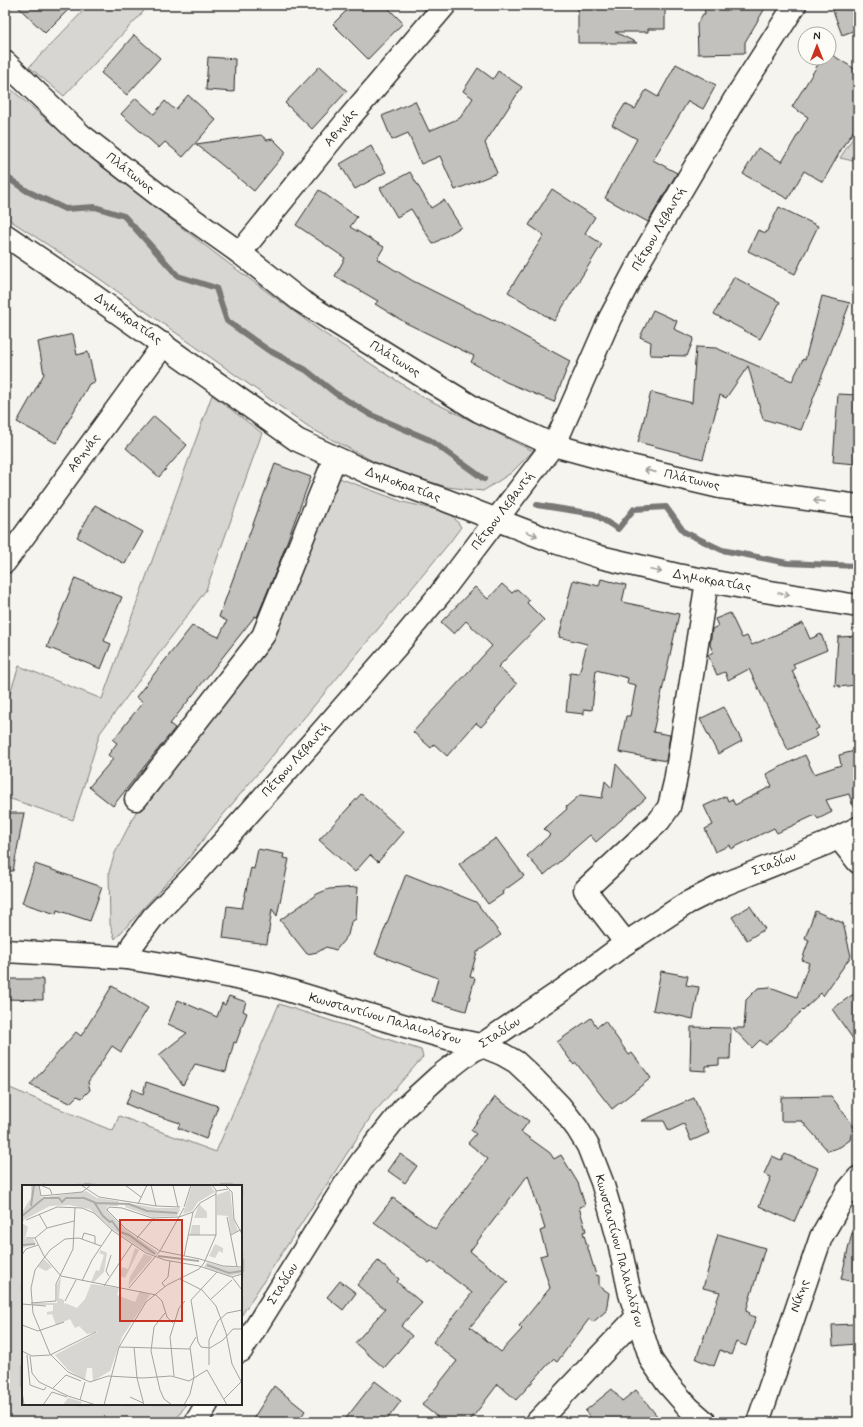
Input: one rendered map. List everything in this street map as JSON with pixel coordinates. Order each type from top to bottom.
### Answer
[{"type":"street","name":"Αθηνάς","points":[[240,253],[350,117],[446,5]]},
{"type":"street","name":"Πέτρου Λεβαντή","points":[[128,958],[133,944],[153,917],[196,872],[396,647],[440,594],[553,445],[610,318],[642,257],[734,102],[795,5]]},
{"type":"street","name":"Πλάτωνος","points":[[5,62],[81,136],[160,196],[240,253],[301,301],[479,411],[553,445],[630,466],[720,487],[858,506]]},
{"type":"street","name":"Δημοκρατίας","points":[[5,236],[84,288],[297,440],[369,473],[552,541],[600,557],[707,581],[858,606]]},
{"type":"street","name":"Αθηνάς","points":[[5,562],[164,344]]},
{"type":"street","points":[[136,799],[263,636],[335,458]]},
{"type":"street","points":[[626,943],[585,890],[654,827],[664,816],[668,807],[675,782],[707,581]]},
{"type":"street","points":[[848,833],[858,862]]},
{"type":"street","name":"Σταδίου","points":[[242,1349],[344,1186],[372,1146],[399,1114],[423,1090],[450,1067],[480,1045],[532,1011],[626,943],[687,903],[706,892],[756,870],[801,854],[848,833]]},
{"type":"street","name":"Κωνσταντίνου Παλαιολόγου","points":[[5,950],[128,958],[271,985],[410,1028],[480,1045],[502,1054],[524,1069],[560,1106],[583,1137],[594,1162],[610,1208],[636,1318],[651,1360],[667,1383],[705,1422]]},
{"type":"street","name":"Νίκης","points":[[758,1422],[821,1237],[848,1190],[858,1178]]},
{"type":"street","points":[[537,1422],[636,1318]]},
{"type":"street","points":[[196,1422],[206,1405]]},
{"type":"shaded area","points":[[89,5],[134,5],[144,11],[64,96],[29,67]]},
{"type":"shaded area","points":[[5,84],[96,162],[224,260],[322,332],[419,395],[533,451],[511,473],[483,491],[447,487],[388,469],[312,429],[97,277],[5,217]]},
{"type":"shaded area","points":[[858,130],[858,162],[840,158]]},
{"type":"shaded area","points":[[212,395],[262,433],[206,590],[100,733],[73,820],[5,797],[5,708],[19,666],[102,699]]},
{"type":"shaded area","points":[[334,476],[403,502],[451,513],[461,527],[184,864],[115,939],[110,924],[109,872],[115,853],[138,808],[273,632]]},
{"type":"shaded area","points":[[279,1004],[421,1050],[423,1057],[372,1115],[242,1314],[242,1185],[22,1185],[22,1405],[185,1405],[175,1422],[5,1422],[5,1086],[113,1131],[119,1116],[216,1152]]},
{"type":"building","points":[[16,5],[73,5],[45,33]]},
{"type":"building","points":[[352,5],[385,5],[403,23],[368,59],[333,24]]},
{"type":"building","points":[[578,5],[665,5],[665,29],[648,29],[648,32],[615,32],[637,43],[578,43]]},
{"type":"building","points":[[704,5],[767,5],[745,42],[745,53],[698,54],[697,24],[703,14],[705,14]]},
{"type":"building","points":[[831,5],[858,5],[858,29],[842,35]]},
{"type":"building","points":[[134,35],[160,58],[127,95],[101,73]]},
{"type":"building","points":[[208,57],[235,59],[234,92],[206,90]]},
{"type":"building","points":[[837,58],[858,71],[858,124],[846,141],[823,182],[804,171],[788,199],[743,174],[758,148],[782,162],[808,117],[792,107],[817,66],[837,66]]},
{"type":"building","points":[[676,64],[716,85],[703,109],[688,101],[653,160],[677,173],[648,222],[605,198],[637,139],[612,125],[625,104],[635,109],[646,90],[658,97]]},
{"type":"building","points":[[320,66],[347,91],[312,129],[285,103]]},
{"type":"building","points":[[478,68],[493,79],[498,71],[522,87],[485,143],[497,173],[455,190],[440,156],[421,164],[408,133],[392,140],[382,116],[415,101],[429,131],[460,118],[473,98],[463,91]]},
{"type":"building","points":[[188,95],[216,120],[183,157],[165,142],[159,148],[121,114],[136,98],[154,114],[165,101],[175,110]]},
{"type":"building","points":[[261,135],[267,140],[273,139],[286,152],[254,191],[196,144]]},
{"type":"building","points":[[371,146],[386,172],[355,189],[340,164]]},
{"type":"building","points":[[410,172],[431,208],[444,200],[461,227],[433,244],[411,209],[397,217],[380,188]]},
{"type":"building","points":[[552,189],[595,217],[585,233],[602,244],[554,321],[508,292],[544,235],[529,225]]},
{"type":"building","points":[[319,190],[357,217],[350,227],[384,247],[377,259],[413,281],[493,321],[494,320],[570,361],[554,402],[506,382],[471,362],[474,356],[406,323],[375,304],[378,301],[335,276],[345,258],[296,225]]},
{"type":"building","points":[[779,207],[818,226],[795,274],[748,251],[758,230],[766,233]]},
{"type":"building","points":[[734,277],[780,302],[760,339],[714,314]]},
{"type":"building","points":[[822,296],[850,303],[801,430],[763,419],[748,366],[726,398],[720,395],[703,459],[638,442],[651,392],[692,403],[696,347],[716,348],[792,381],[803,359],[805,360]]},
{"type":"building","points":[[653,310],[677,321],[674,329],[694,338],[687,356],[650,355],[651,342],[640,337]]},
{"type":"building","points":[[73,334],[77,355],[88,352],[95,382],[89,384],[56,443],[17,422],[44,374],[38,342]]},
{"type":"building","points":[[838,394],[858,395],[858,446],[856,464],[833,462]]},
{"type":"building","points":[[154,416],[187,445],[159,477],[126,448]]},
{"type":"building","points":[[275,464],[311,477],[278,566],[257,617],[255,616],[170,724],[175,728],[113,806],[89,787],[113,759],[108,755],[117,743],[113,740],[143,702],[136,697],[192,626],[219,637],[227,621],[219,617]]},
{"type":"building","points":[[95,505],[143,532],[125,564],[77,537]]},
{"type":"building","points":[[75,578],[122,597],[104,641],[111,644],[101,669],[47,647]]},
{"type":"building","points":[[601,579],[626,585],[622,602],[679,614],[653,732],[670,735],[666,761],[619,752],[626,716],[630,716],[636,685],[627,683],[628,678],[596,670],[592,710],[584,709],[584,714],[566,712],[570,673],[579,674],[587,644],[559,637],[573,580],[599,586]]},
{"type":"building","points":[[502,584],[512,593],[517,589],[529,600],[527,603],[544,620],[498,667],[517,684],[495,710],[496,711],[481,727],[476,723],[447,756],[434,744],[431,748],[413,732],[492,646],[466,621],[454,634],[441,622],[475,587],[488,599]]},
{"type":"building","points":[[730,613],[742,638],[747,636],[752,645],[803,623],[810,639],[821,634],[827,650],[793,664],[795,669],[792,671],[819,728],[815,730],[818,736],[788,750],[749,669],[728,680],[725,672],[717,675],[708,655],[713,652],[710,645],[712,629],[718,626],[715,619]]},
{"type":"building","points":[[858,636],[858,680],[855,681],[855,685],[835,686],[838,637]]},
{"type":"building","points":[[724,707],[742,741],[718,754],[700,719]]},
{"type":"building","points":[[858,750],[858,806],[853,807],[849,794],[826,800],[832,812],[818,819],[815,815],[777,833],[774,828],[731,849],[730,845],[715,852],[705,829],[713,825],[704,806],[726,796],[728,801],[732,799],[735,805],[772,786],[766,774],[805,755],[814,774],[841,765],[839,755]]},
{"type":"building","points":[[616,764],[646,798],[596,842],[590,835],[544,875],[527,856],[550,835],[544,829],[567,809],[566,807],[580,795],[602,798],[605,781],[612,788]]},
{"type":"building","points":[[361,794],[404,832],[378,862],[370,855],[355,872],[319,840]]},
{"type":"building","points":[[5,813],[24,813],[13,871],[5,871]]},
{"type":"building","points":[[496,838],[524,876],[502,892],[503,894],[488,904],[459,864]]},
{"type":"building","points":[[258,849],[284,854],[283,858],[289,859],[277,916],[272,909],[267,944],[223,938],[227,906],[242,908],[251,868],[254,869]]},
{"type":"building","points":[[35,864],[102,887],[90,921],[57,910],[56,914],[22,903]]},
{"type":"building","points":[[406,874],[476,902],[501,935],[477,952],[470,977],[475,978],[466,1011],[432,1001],[438,978],[375,954]]},
{"type":"building","points":[[358,887],[356,919],[351,922],[348,935],[336,950],[326,947],[318,952],[307,954],[280,920],[317,894],[329,889]]},
{"type":"building","points":[[750,906],[765,929],[747,940],[732,917]]},
{"type":"building","points":[[815,911],[843,923],[851,956],[823,996],[821,993],[766,1045],[760,1040],[752,1048],[733,1028],[744,1028],[746,1000],[758,988],[770,987],[797,997],[809,963],[802,960],[809,940],[805,938]]},
{"type":"building","points":[[661,971],[688,976],[686,985],[699,987],[693,1019],[653,1010]]},
{"type":"building","points":[[10,979],[43,979],[43,1000],[5,999]]},
{"type":"building","points":[[112,986],[148,1008],[121,1052],[112,1046],[88,1082],[90,1090],[82,1098],[77,1096],[70,1103],[30,1085],[76,1032],[81,1036]]},
{"type":"building","points":[[858,991],[858,1046],[832,1009]]},
{"type":"building","points":[[229,996],[246,1002],[243,1011],[247,1013],[236,1043],[234,1042],[226,1072],[195,1064],[183,1085],[159,1055],[187,1033],[168,1024],[178,1000],[217,1017],[222,1003],[225,1005]]},
{"type":"building","points":[[591,1018],[597,1027],[605,1021],[629,1055],[632,1053],[651,1078],[612,1109],[576,1063],[574,1065],[557,1042]]},
{"type":"building","points":[[691,1027],[731,1028],[730,1059],[719,1059],[719,1065],[706,1066],[706,1071],[690,1070]]},
{"type":"building","points":[[146,1082],[218,1106],[206,1139],[178,1128],[180,1123],[126,1104],[132,1089],[143,1094]]},
{"type":"building","points":[[831,1096],[855,1128],[851,1134],[850,1140],[840,1147],[828,1151],[802,1121],[781,1121],[781,1097]]},
{"type":"building","points":[[495,1097],[529,1121],[521,1132],[550,1153],[554,1159],[561,1155],[578,1183],[585,1205],[579,1207],[586,1231],[583,1232],[596,1275],[599,1276],[599,1286],[609,1293],[606,1311],[593,1322],[589,1319],[557,1362],[553,1359],[516,1400],[498,1384],[469,1422],[444,1422],[422,1405],[457,1361],[433,1342],[472,1293],[431,1261],[429,1263],[374,1222],[393,1198],[435,1229],[488,1159],[468,1143],[476,1134],[471,1130]],"holes":[[[528,1175],[545,1229],[540,1231],[547,1254],[540,1256],[550,1288],[519,1326],[522,1329],[501,1352],[470,1327],[508,1282],[470,1251]]]},
{"type":"building","points":[[694,1098],[709,1133],[691,1141],[684,1124],[669,1131],[664,1121],[641,1121]]},
{"type":"building","points":[[400,1154],[417,1166],[405,1183],[388,1171]]},
{"type":"building","points":[[785,1154],[818,1168],[794,1222],[759,1206],[771,1177],[764,1174],[772,1156],[781,1160]]},
{"type":"building","points":[[852,1233],[858,1234],[858,1283],[841,1279]]},
{"type":"building","points":[[718,1234],[765,1248],[746,1311],[750,1313],[749,1315],[756,1317],[746,1346],[736,1342],[731,1355],[720,1350],[714,1366],[696,1359],[720,1292],[703,1288]]},
{"type":"building","points":[[378,1261],[399,1279],[397,1282],[422,1303],[401,1326],[412,1336],[384,1368],[355,1343],[385,1309],[357,1285]]},
{"type":"building","points":[[340,1281],[356,1293],[343,1310],[327,1297]]},
{"type":"building","points":[[854,1324],[855,1344],[833,1346],[832,1325]]},
{"type":"building","points":[[375,1381],[401,1401],[385,1422],[343,1422]]},
{"type":"building","points":[[274,1386],[305,1411],[298,1422],[251,1422]]},
{"type":"building","points":[[612,1389],[622,1401],[636,1390],[662,1422],[594,1422],[585,1411]]},
{"type":"waterway","points":[[5,176],[27,191],[65,209],[95,207],[124,216],[178,276],[216,288],[227,321],[268,350],[306,370],[335,393],[371,415],[430,440],[484,479]]},
{"type":"waterway","points":[[537,505],[594,514],[618,529],[634,509],[666,507],[684,532],[722,550],[787,563],[858,566]]}]
